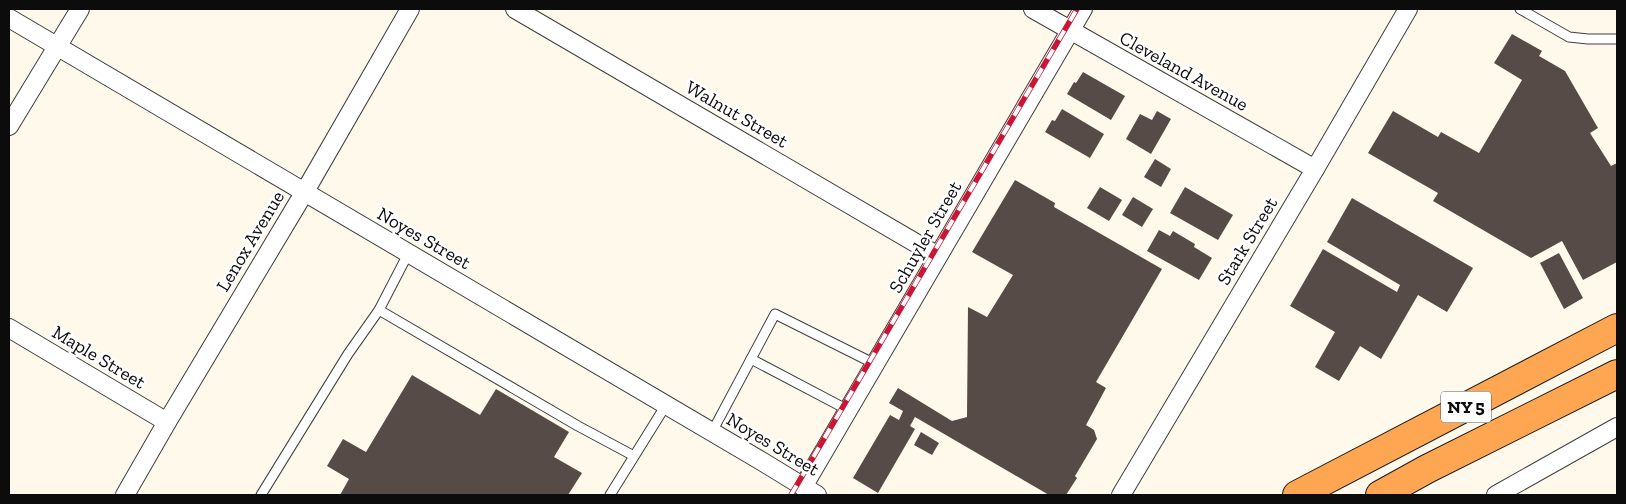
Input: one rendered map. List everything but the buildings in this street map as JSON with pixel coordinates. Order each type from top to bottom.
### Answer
[{"type":"highway","name":"NY 5","points":[[1297,495],[1617,328]]},
{"type":"highway","name":"NY 5","points":[[1380,495],[1427,469],[1617,374]]},
{"type":"street","points":[[9,126],[80,9]]},
{"type":"street","name":"Lenox Avenue","points":[[125,495],[304,193],[410,9]]},
{"type":"street","name":"Walnut Street","points":[[514,9],[938,256]]},
{"type":"street","name":"Cleveland Avenue","points":[[1034,9],[1315,169]]},
{"type":"street","name":"Schuyler Street","points":[[810,491],[848,410],[1083,9]]},
{"type":"street","name":"Stark Street","points":[[1121,495],[1408,9]]},
{"type":"street","name":"Noyes Street","points":[[9,18],[810,491]]},
{"type":"street","name":"Maple Street","points":[[9,328],[167,422]]},
{"type":"street","points":[[1496,495],[1617,428]]},
{"type":"lane","points":[[1520,9],[1569,37],[1588,40],[1617,39]]},
{"type":"lane","points":[[261,495],[348,354],[379,310],[408,254]]},
{"type":"lane","points":[[379,310],[578,426],[634,456]]},
{"type":"lane","points":[[712,432],[775,314],[875,364]]},
{"type":"lane","points":[[751,359],[848,410]]},
{"type":"lane","points":[[610,495],[666,405]]},
{"type":"railway","points":[[791,495],[1077,9]]}]
